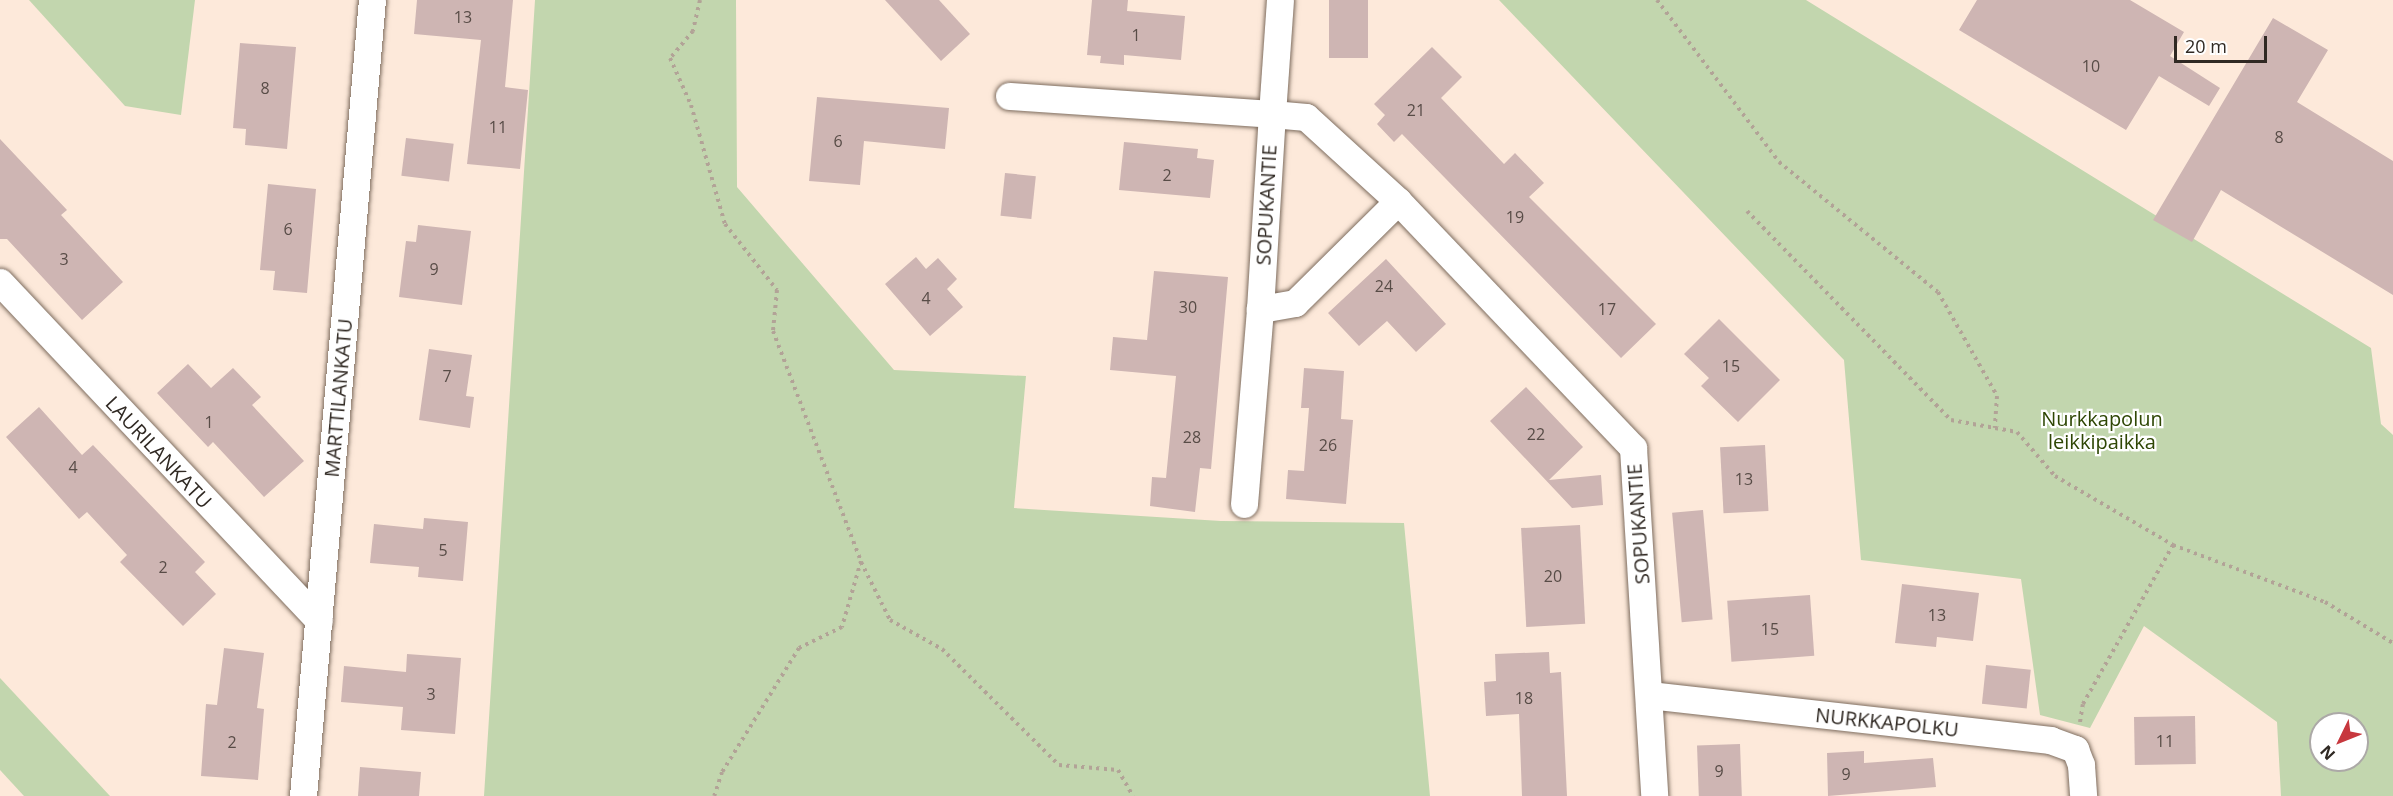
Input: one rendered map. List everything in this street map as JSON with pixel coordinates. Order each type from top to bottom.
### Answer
[{"type":"street","name":"MARTTILANKATU","points":[[303,796],[372,0]]},
{"type":"street","points":[[1009,96],[1272,114],[1280,0]]},
{"type":"street","name":"SOPUKANTIE","points":[[1244,504],[1260,309],[1272,114],[1306,117],[1321,127],[1398,201],[1633,448],[1654,796]]},
{"type":"street","points":[[1260,309],[1294,303],[1398,201]]},
{"type":"street","name":"LAURILANKATU","points":[[0,282],[319,621]]},
{"type":"street","name":"NURKKAPOLKU","points":[[1649,695],[2050,740],[2074,749]]},
{"type":"street","points":[[2074,749],[2083,796]]},
{"type":"path","points":[[700,0],[693,31],[670,58],[691,105],[725,224],[777,290],[773,331],[861,561],[890,620],[942,649],[1059,765],[1118,770],[1133,796]]},
{"type":"path","points":[[1657,0],[1779,162],[1938,292],[1997,396],[1995,428]]},
{"type":"path","points":[[1747,211],[1952,420],[2017,432],[2055,476],[2173,545],[2325,602],[2393,643]]},
{"type":"path","points":[[2074,749],[2083,704],[2173,545]]},
{"type":"path","points":[[714,796],[722,772],[799,648],[842,627],[861,561]]},
{"type":"green space","points":[[29,0],[195,0],[181,115],[125,106]]},
{"type":"green space","points":[[535,0],[736,0],[737,187],[894,370],[1026,376],[1014,508],[1221,521],[1404,523],[1430,796],[484,796]]},
{"type":"green space","name":"Nurkkapolun leikkipaikka","points":[[1499,0],[1806,0],[2371,348],[2381,424],[2393,435],[2393,796],[2281,796],[2277,722],[2144,626],[2090,728],[2040,715],[2021,579],[1861,560],[1844,360]]},
{"type":"green space","points":[[0,678],[110,796],[24,796],[0,770]]},
{"type":"building","points":[[417,0],[513,0],[505,87],[528,90],[520,169],[467,164],[481,40],[414,34]]},
{"type":"building","points":[[885,0],[939,0],[970,34],[941,61]]},
{"type":"building","points":[[1092,0],[1128,0],[1127,11],[1185,16],[1181,60],[1124,55],[1124,65],[1100,63],[1101,56],[1087,55]]},
{"type":"building","points":[[1329,0],[1368,0],[1368,58],[1329,58]]},
{"type":"building","points":[[1977,0],[2130,0],[2184,32],[2170,56],[2220,88],[2209,106],[2159,76],[2126,130],[1959,30]]},
{"type":"building","points":[[2273,18],[2328,50],[2297,102],[2393,161],[2393,295],[2221,190],[2192,242],[2153,220]]},
{"type":"building","points":[[240,43],[296,47],[287,149],[245,145],[246,129],[233,128]]},
{"type":"building","points":[[1432,47],[1462,77],[1441,98],[1504,164],[1515,153],[1544,183],[1529,197],[1656,324],[1621,358],[1402,134],[1394,142],[1377,124],[1385,115],[1374,104]]},
{"type":"building","points":[[817,97],[949,108],[945,149],[864,141],[860,185],[809,181]]},
{"type":"building","points":[[406,138],[454,144],[449,182],[401,176]]},
{"type":"building","points":[[0,139],[67,210],[61,215],[123,282],[82,320],[7,239],[0,239]]},
{"type":"building","points":[[1124,142],[1198,149],[1197,158],[1214,160],[1210,198],[1119,190]]},
{"type":"building","points":[[1005,173],[1036,176],[1031,219],[1001,216]]},
{"type":"building","points":[[268,184],[316,189],[307,293],[273,290],[275,271],[260,270]]},
{"type":"building","points":[[418,225],[471,231],[462,305],[399,297],[406,241],[416,242]]},
{"type":"building","points":[[916,257],[926,269],[938,258],[957,279],[947,289],[963,307],[930,336],[885,284]]},
{"type":"building","points":[[1386,259],[1446,324],[1416,352],[1387,321],[1359,346],[1328,313]]},
{"type":"building","points":[[1154,271],[1228,277],[1211,469],[1200,468],[1195,512],[1150,506],[1152,477],[1166,478],[1176,376],[1110,370],[1113,337],[1147,340]]},
{"type":"building","points":[[1719,319],[1780,380],[1738,422],[1701,386],[1709,378],[1684,354]]},
{"type":"building","points":[[429,349],[472,355],[466,396],[474,397],[470,428],[419,420]]},
{"type":"building","points":[[188,364],[211,388],[233,368],[261,397],[252,405],[304,461],[264,497],[213,442],[208,447],[157,393]]},
{"type":"building","points":[[1304,368],[1344,371],[1341,419],[1353,420],[1346,504],[1286,499],[1288,470],[1304,471],[1309,408],[1301,408]]},
{"type":"building","points":[[1526,387],[1583,447],[1549,480],[1601,475],[1603,505],[1572,508],[1490,421]]},
{"type":"building","points":[[39,407],[82,455],[93,445],[205,562],[195,572],[216,594],[183,626],[120,562],[127,555],[87,512],[79,519],[6,437]]},
{"type":"building","points":[[1765,445],[1768,511],[1724,513],[1720,447]]},
{"type":"building","points":[[1703,510],[1713,620],[1682,622],[1672,513]]},
{"type":"building","points":[[424,518],[468,522],[463,581],[418,577],[419,567],[370,563],[374,524],[423,529]]},
{"type":"building","points":[[1580,525],[1585,624],[1526,627],[1521,528]]},
{"type":"building","points":[[1902,584],[1979,593],[1973,641],[1937,637],[1936,647],[1895,643]]},
{"type":"building","points":[[1810,595],[1814,656],[1731,662],[1727,601]]},
{"type":"building","points":[[224,648],[264,653],[257,708],[264,709],[258,780],[201,776],[206,704],[217,705]]},
{"type":"building","points":[[1549,652],[1550,673],[1561,672],[1567,796],[1522,796],[1519,714],[1486,716],[1484,682],[1496,681],[1495,654]]},
{"type":"building","points":[[407,654],[461,658],[455,734],[401,730],[403,707],[341,702],[344,666],[406,672]]},
{"type":"building","points":[[1986,665],[2031,670],[2027,708],[1982,704]]},
{"type":"building","points":[[2195,716],[2196,764],[2135,765],[2134,717]]},
{"type":"building","points":[[1740,744],[1742,796],[1699,796],[1697,746]]},
{"type":"building","points":[[1864,751],[1864,763],[1933,758],[1936,787],[1828,796],[1827,753]]},
{"type":"building","points":[[360,767],[421,772],[419,796],[358,796]]}]
